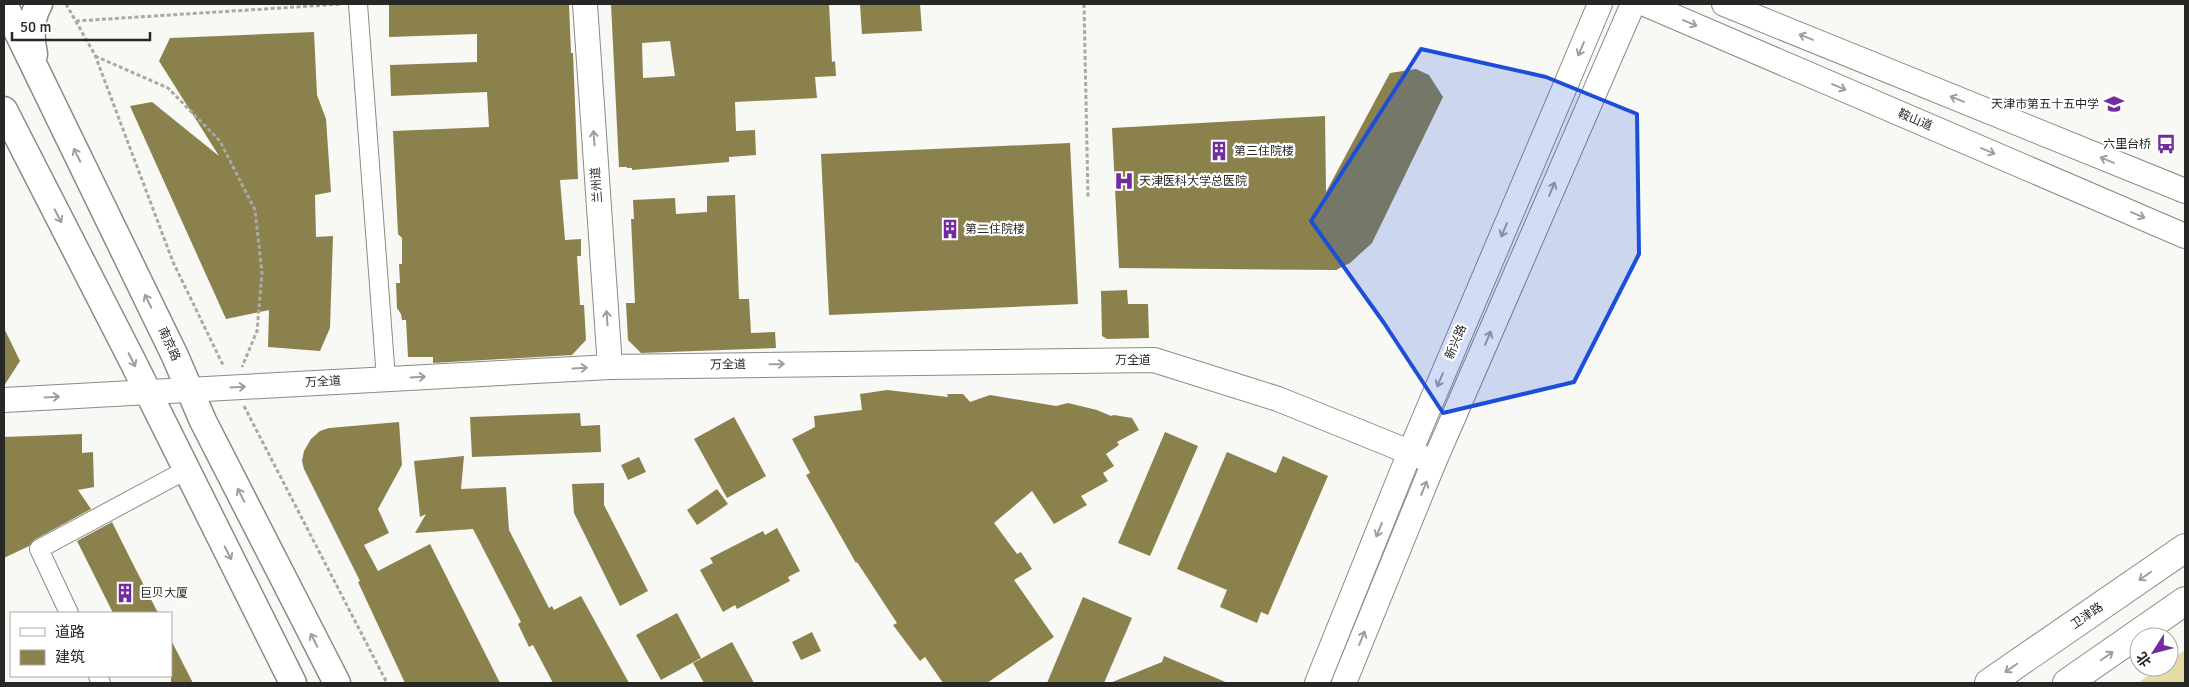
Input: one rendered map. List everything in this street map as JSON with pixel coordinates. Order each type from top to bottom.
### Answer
[{"type":"highway","name":"卫津路","points":[[1990,683],[2185,548]]},
{"type":"highway","points":[[2067,683],[2185,601]]},
{"type":"highway","points":[[2151,625],[2185,613]]},
{"type":"main road","name":"南京路","points":[[4,4],[203,420],[337,683]]},
{"type":"main road","points":[[39,4],[33,13],[31,36],[40,76]]},
{"type":"main road","name":"兰州道","points":[[585,4],[610,367]]},
{"type":"main road","name":"新兴路","points":[[1317,683],[1410,452],[1600,4]]},
{"type":"main road","points":[[1344,683],[1434,462],[1633,4]]},
{"type":"main road","name":"鞍山道","points":[[1645,4],[2185,236]]},
{"type":"main road","points":[[1724,4],[2185,191]]},
{"type":"main road","points":[[4,110],[148,392],[293,683]]},
{"type":"main road","name":"万全道","points":[[4,400],[610,367],[1154,360],[1278,399],[1434,462]]},
{"type":"street","points":[[358,4],[386,379]]},
{"type":"street","points":[[69,612],[39,549],[186,470]]},
{"type":"path","points":[[66,4],[95,56],[173,262],[234,387],[387,683]]},
{"type":"path","points":[[76,21],[349,4]]},
{"type":"path","points":[[1084,4],[1088,197]]},
{"type":"path","points":[[95,56],[168,88],[220,141],[255,210],[262,273],[257,331],[234,387]]},
{"type":"highlighted area","points":[[1421,49],[1546,77],[1637,114],[1639,254],[1574,382],[1443,413],[1384,323],[1311,221]]},
{"type":"shaded area","points":[[2185,650],[2185,683],[2138,683],[2147,677],[2179,677],[2179,654]]},
{"type":"building","points":[[389,4],[569,4],[578,179],[560,180],[565,240],[581,239],[581,256],[577,256],[580,305],[584,305],[586,340],[572,355],[433,363],[433,357],[408,357],[406,320],[402,320],[397,308],[396,283],[400,283],[399,264],[402,264],[402,238],[398,234],[393,131],[489,127],[487,92],[391,96],[390,65],[477,62],[477,34],[389,37]]},
{"type":"building","points":[[611,4],[829,4],[832,62],[835,61],[836,76],[815,77],[817,98],[735,102],[736,131],[755,130],[756,155],[729,157],[729,162],[632,170],[632,168],[619,167]],"holes":[[[670,41],[675,76],[643,78],[642,43]]]},
{"type":"building","points":[[860,4],[920,4],[922,31],[862,34]]},
{"type":"building","points":[[314,32],[317,95],[326,119],[331,192],[315,195],[316,237],[333,236],[330,328],[320,351],[268,347],[269,310],[226,319],[130,106],[152,102],[219,156],[159,61],[170,38]]},
{"type":"building","name":"第三住院楼","points":[[1416,69],[1429,75],[1443,97],[1372,243],[1350,263],[1336,270],[1119,268],[1112,128],[1325,116],[1326,192],[1390,73]]},
{"type":"building","name":"第二住院楼","points":[[1070,143],[1078,304],[829,315],[821,154]]},
{"type":"building","points":[[735,195],[739,299],[749,299],[751,333],[775,332],[776,348],[641,353],[628,340],[626,303],[635,303],[631,219],[634,219],[633,200],[675,198],[676,214],[707,212],[707,196]]},
{"type":"building","points":[[1127,290],[1128,304],[1148,304],[1149,338],[1107,339],[1102,336],[1101,291]]},
{"type":"building","points":[[4,328],[20,361],[4,386]]},
{"type":"building","points":[[887,390],[948,397],[947,394],[963,394],[970,402],[990,395],[1056,406],[1068,403],[1097,410],[1111,416],[1132,418],[1139,430],[1117,442],[1119,445],[1106,454],[1114,466],[1103,473],[1108,481],[1081,496],[1087,505],[1054,524],[1032,491],[994,523],[1017,554],[1021,552],[1032,569],[1014,580],[1054,637],[987,683],[943,683],[925,657],[920,661],[893,625],[897,623],[856,563],[806,475],[810,473],[792,439],[815,427],[814,416],[862,410],[860,394]]},
{"type":"building","points":[[580,413],[581,426],[600,425],[601,452],[472,457],[470,417]]},
{"type":"building","points":[[734,417],[766,476],[727,498],[694,439]]},
{"type":"building","points":[[399,422],[402,465],[378,509],[389,533],[364,545],[378,571],[430,544],[500,683],[405,683],[358,582],[360,581],[304,469],[302,461],[304,451],[311,439],[320,431],[329,428]]},
{"type":"building","points":[[1165,432],[1198,446],[1150,556],[1118,543]]},
{"type":"building","points":[[82,434],[82,453],[93,452],[94,487],[78,490],[91,509],[34,540],[29,546],[4,558],[4,437]]},
{"type":"building","points":[[1227,452],[1276,473],[1283,456],[1328,476],[1268,615],[1261,612],[1257,623],[1220,607],[1227,590],[1177,569]]},
{"type":"building","points":[[464,456],[461,489],[506,487],[509,530],[549,608],[552,606],[554,610],[581,596],[629,683],[553,683],[533,645],[529,647],[518,624],[521,622],[473,529],[415,533],[426,514],[420,517],[414,461]]},
{"type":"building","points":[[639,457],[646,472],[628,480],[621,465]]},
{"type":"building","points":[[604,483],[604,505],[648,591],[620,606],[574,513],[572,484]]},
{"type":"building","points":[[717,489],[728,504],[697,525],[687,510]]},
{"type":"building","points":[[112,522],[157,612],[112,612],[77,541]]},
{"type":"building","points":[[777,528],[800,571],[788,577],[790,581],[737,609],[735,605],[723,612],[700,570],[713,563],[710,558],[763,531],[765,535]]},
{"type":"building","points":[[1083,597],[1132,618],[1104,683],[1047,683]]},
{"type":"building","points":[[677,613],[701,658],[661,680],[636,635]]},
{"type":"building","points":[[812,632],[821,651],[801,660],[792,642]]},
{"type":"building","points":[[172,642],[193,683],[171,683],[172,677]]},
{"type":"building","points":[[732,642],[754,683],[704,683],[693,663]]},
{"type":"building","points":[[1164,656],[1228,683],[1110,683],[1162,662]]},
{"type":"place","name":"天津市第五十五中学","points":[[2114,104]]},
{"type":"place","name":"六里台桥","points":[[2166,144]]},
{"type":"place","name":"第三住院楼","points":[[1219,151]]},
{"type":"place","name":"天津医科大学总医院","points":[[1124,181]]},
{"type":"place","name":"第二住院楼","points":[[950,229]]},
{"type":"place","name":"巨贝大厦","points":[[125,593]]}]
